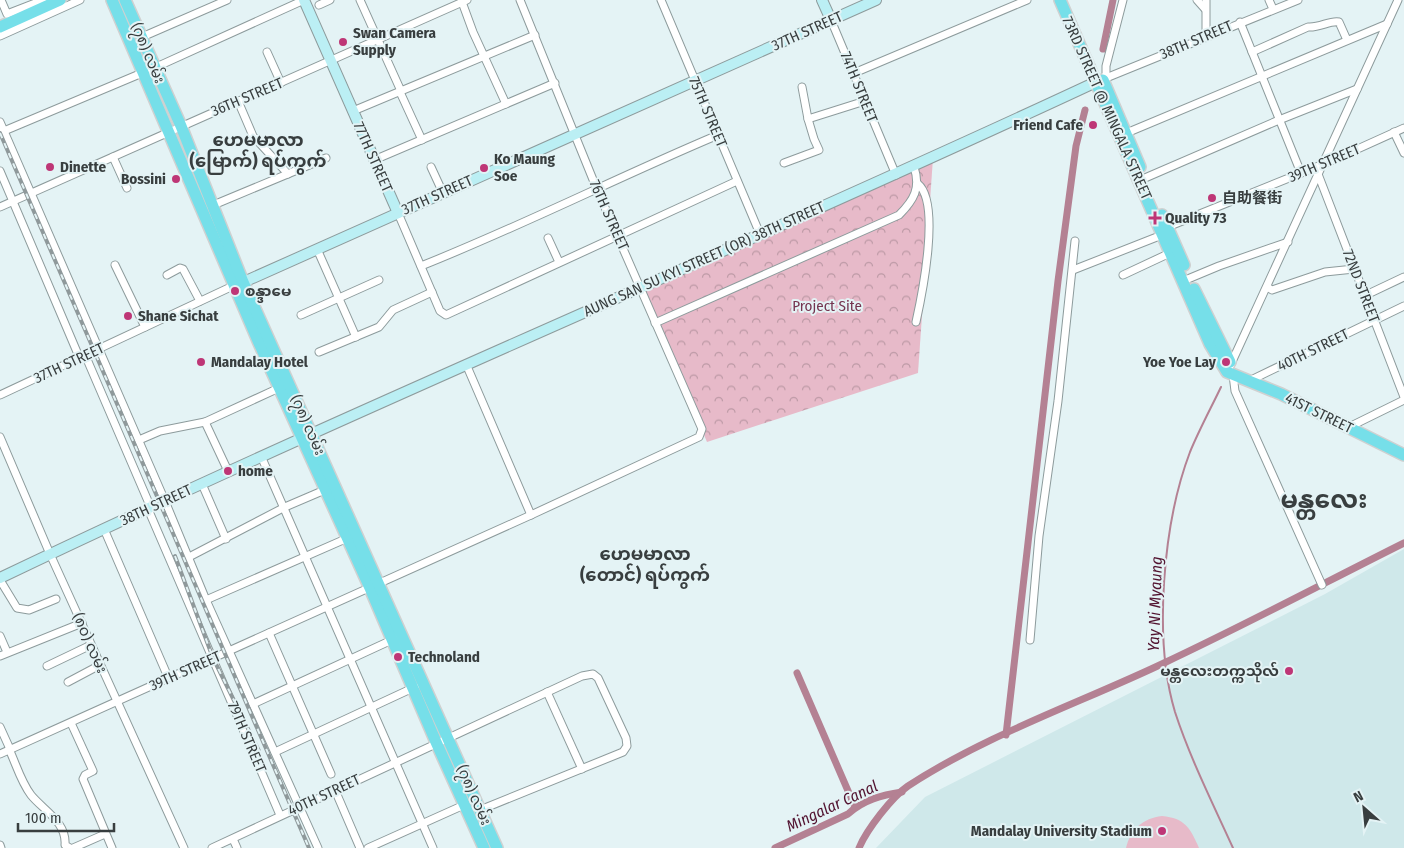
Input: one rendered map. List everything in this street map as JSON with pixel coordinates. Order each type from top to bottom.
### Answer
[{"type":"main road","points":[[0,27],[60,0]]},
{"type":"main road","name":"(၇၈) လမ်း","points":[[112,0],[180,126],[279,388],[306,435]]},
{"type":"main road","name":"(၇၈) လမ်း","points":[[125,0],[142,37],[149,70],[169,132],[397,638],[424,683],[497,848]]},
{"type":"main road","name":"73RD STREET @ MINGALA STREET","points":[[1060,0],[1101,80]]},
{"type":"main road","name":"73RD STREET @ MINGALA STREET","points":[[1067,0],[1163,230],[1214,342],[1236,374]]},
{"type":"main road","name":"73RD STREET @ MINGALA STREET","points":[[1163,230],[1170,253],[1186,280]]},
{"type":"main road","name":"41ST STREET","points":[[1236,374],[1404,455]]},
{"type":"main road","name":"(၇၈) လမ်း","points":[[397,638],[412,688],[484,848]]},
{"type":"street","points":[[1,0],[7,14],[42,0]]},
{"type":"street","points":[[0,36],[80,0]]},
{"type":"street","points":[[142,37],[227,0]]},
{"type":"street","points":[[4,131],[149,70],[304,0]]},
{"type":"street","name":"77TH STREET","points":[[304,0],[442,314],[446,315],[559,262]]},
{"type":"street","points":[[319,5],[330,0]]},
{"type":"street","points":[[360,0],[422,140]]},
{"type":"street","name":"76TH STREET","points":[[520,0],[596,187],[702,429]]},
{"type":"street","name":"75TH STREET","points":[[661,0],[758,229]]},
{"type":"street","name":"74TH STREET","points":[[822,0],[896,175]]},
{"type":"street","name":"37TH STREET","points":[[0,395],[83,358],[200,301],[876,0]]},
{"type":"street","points":[[854,73],[1027,0]]},
{"type":"street","points":[[1101,80],[1123,0]]},
{"type":"street","points":[[1197,0],[1204,9]]},
{"type":"street","points":[[1206,0],[1204,9],[1206,37]]},
{"type":"street","points":[[1269,0],[1273,9]]},
{"type":"street","name":"38TH STREET","points":[[1101,80],[1298,0]]},
{"type":"street","points":[[1321,583],[1235,391],[1236,374],[1267,288],[1398,0]]},
{"type":"street","points":[[462,1],[473,32],[506,104]]},
{"type":"street","name":"36TH STREET","points":[[0,208],[462,1]]},
{"type":"street","points":[[1252,52],[1308,27],[1316,28],[1335,21],[1339,22],[1347,40]]},
{"type":"street","points":[[1240,22],[1301,173]]},
{"type":"street","points":[[1123,135],[1387,24]]},
{"type":"street","points":[[353,111],[535,36]]},
{"type":"street","points":[[267,52],[281,83]]},
{"type":"street","name":"AUNG SAN SU KYI STREET (OR) 38TH STREET","points":[[306,435],[641,286],[758,229],[896,175],[1101,80]]},
{"type":"street","points":[[374,160],[555,84]]},
{"type":"street","points":[[784,163],[819,150],[808,119],[802,86]]},
{"type":"street","points":[[1142,179],[1279,120],[1357,89]]},
{"type":"street","points":[[238,101],[253,136],[288,174]]},
{"type":"street","points":[[808,119],[865,101]]},
{"type":"street","name":"79TH STREET","points":[[0,122],[139,440],[206,600],[318,848]]},
{"type":"street","name":"39TH STREET","points":[[1072,270],[1404,128]]},
{"type":"street","points":[[1394,132],[1404,153]]},
{"type":"street","points":[[421,266],[462,250],[596,187],[718,135]]},
{"type":"street","points":[[113,157],[127,188]]},
{"type":"street","points":[[211,206],[326,158]]},
{"type":"street","points":[[432,167],[443,192]]},
{"type":"street","points":[[655,322],[899,215],[916,193],[918,184],[914,167]]},
{"type":"street","name":"79TH STREET","points":[[0,171],[150,509],[280,815]]},
{"type":"street","name":"72ND STREET","points":[[1318,174],[1404,398]]},
{"type":"street","points":[[548,238],[559,262],[737,181]]},
{"type":"street","points":[[916,322],[926,272],[929,230],[926,204],[922,188],[918,184]]},
{"type":"street","points":[[1030,640],[1039,536],[1051,460],[1075,241]]},
{"type":"street","points":[[1186,280],[1288,242]]},
{"type":"street","points":[[317,249],[356,337]]},
{"type":"street","points":[[1123,275],[1170,253]]},
{"type":"street","points":[[116,265],[145,327]]},
{"type":"street","points":[[167,275],[180,268],[183,269],[200,301]]},
{"type":"street","points":[[1267,288],[1272,290],[1325,272],[1354,269]]},
{"type":"street","points":[[1366,295],[1404,278]]},
{"type":"street","points":[[302,315],[379,280]]},
{"type":"street","points":[[320,352],[379,327],[398,307],[432,292]]},
{"type":"street","name":"40TH STREET","points":[[1236,374],[1374,320],[1404,306]]},
{"type":"street","points":[[466,364],[531,515]]},
{"type":"street","points":[[139,440],[160,430],[205,422],[279,388]]},
{"type":"street","points":[[1349,427],[1404,398]]},
{"type":"street","points":[[205,422],[228,471]]},
{"type":"street","name":"39TH STREET","points":[[0,754],[531,515],[699,437],[702,429]]},
{"type":"street","name":"38TH STREET","points":[[0,579],[306,435]]},
{"type":"street","name":"(၈၀) လမ်း","points":[[0,437],[50,554],[184,848]]},
{"type":"street","points":[[261,456],[285,507],[326,607],[434,848]]},
{"type":"street","points":[[202,484],[226,539]]},
{"type":"street","points":[[189,557],[285,507],[330,488]]},
{"type":"street","points":[[104,530],[168,677]]},
{"type":"street","points":[[206,600],[351,536]]},
{"type":"street","points":[[0,579],[18,608],[29,610],[56,599]]},
{"type":"street","points":[[0,656],[82,623]]},
{"type":"street","points":[[269,633],[331,774]]},
{"type":"street","points":[[0,636],[8,652]]},
{"type":"street","points":[[254,704],[293,684],[397,638]]},
{"type":"street","points":[[47,666],[91,645]]},
{"type":"street","points":[[68,682],[100,665]]},
{"type":"street","name":"40TH STREET","points":[[212,848],[436,742],[582,676],[592,674],[598,678],[626,738],[627,746],[623,752],[582,769]]},
{"type":"street","points":[[275,752],[424,683]]},
{"type":"street","points":[[480,810],[582,769],[547,692]]},
{"type":"street","points":[[71,723],[93,771],[85,775],[82,780],[104,834],[112,848]]},
{"type":"street","points":[[0,727],[29,791],[55,818],[65,840],[65,845],[71,848],[104,834]]},
{"type":"street","points":[[335,790],[360,848]]},
{"type":"street","points":[[368,848],[464,805]]},
{"type":"street","points":[[233,839],[237,848]]},
{"type":"shaded area","name":"မန္တလေးတက္ကသိုလ်","points":[[1404,549],[1404,848],[876,848],[925,797],[1325,594]]},
{"type":"green space","name":"Project Site","points":[[933,158],[918,373],[707,442],[641,286]]},
{"type":"green space","name":"Mandalay University Stadium","points":[[1162,816],[1176,819],[1186,825],[1199,848],[1126,848],[1134,830],[1138,826],[1149,819]]},
{"type":"waterway","points":[[1103,49],[1113,0]]},
{"type":"waterway","points":[[1006,735],[1058,281],[1076,146],[1085,110]]},
{"type":"waterway","name":"Yay Ni Myaung","points":[[1221,387],[1190,452],[1173,512],[1164,581],[1163,616],[1164,651],[1168,683],[1175,712],[1195,764],[1233,848]]},
{"type":"waterway","points":[[859,848],[874,823],[888,805],[908,786],[938,768],[1001,735],[1194,649],[1404,543]]},
{"type":"waterway","points":[[797,673],[855,807]]},
{"type":"waterway","name":"Mingalar Canal","points":[[775,848],[848,814],[866,802],[902,792]]},
{"type":"railway","points":[[0,133],[309,848]]},
{"type":"railway","points":[[175,556],[213,658],[259,751]]},
{"type":"place","name":"Swan Camera Supply","points":[[343,42]]},
{"type":"place","name":"Friend Cafe","points":[[1093,125]]},
{"type":"place","name":"Dinette","points":[[50,167]]},
{"type":"place","name":"Ko Maung Soe","points":[[484,168]]},
{"type":"place","name":"Bossini","points":[[176,179]]},
{"type":"place","name":"自助餐街","points":[[1212,198]]},
{"type":"place","name":"Quality 73","points":[[1155,218]]},
{"type":"place","name":"စန္ဒာမေ","points":[[235,291]]},
{"type":"place","name":"Shane Sichat","points":[[128,316]]},
{"type":"place","name":"Mandalay Hotel","points":[[201,362]]},
{"type":"place","name":"Yoe Yoe Lay","points":[[1226,362]]},
{"type":"place","name":"home","points":[[228,471]]},
{"type":"place","name":"Technoland","points":[[398,657]]},
{"type":"place","name":"မန္တလေးတက္ကသိုလ်","points":[[1289,671]]},
{"type":"place","name":"Mandalay University Stadium","points":[[1162,831]]},
{"type":"district","name":"ဟေမမာလာ (မြောက်) ရပ်ကွက်","points":[[258,150]]},
{"type":"district","name":"မန္တလေး","points":[[1324,500]]},
{"type":"district","name":"ဟေမမာလာ (တောင်) ရပ်ကွက်","points":[[645,564]]}]
